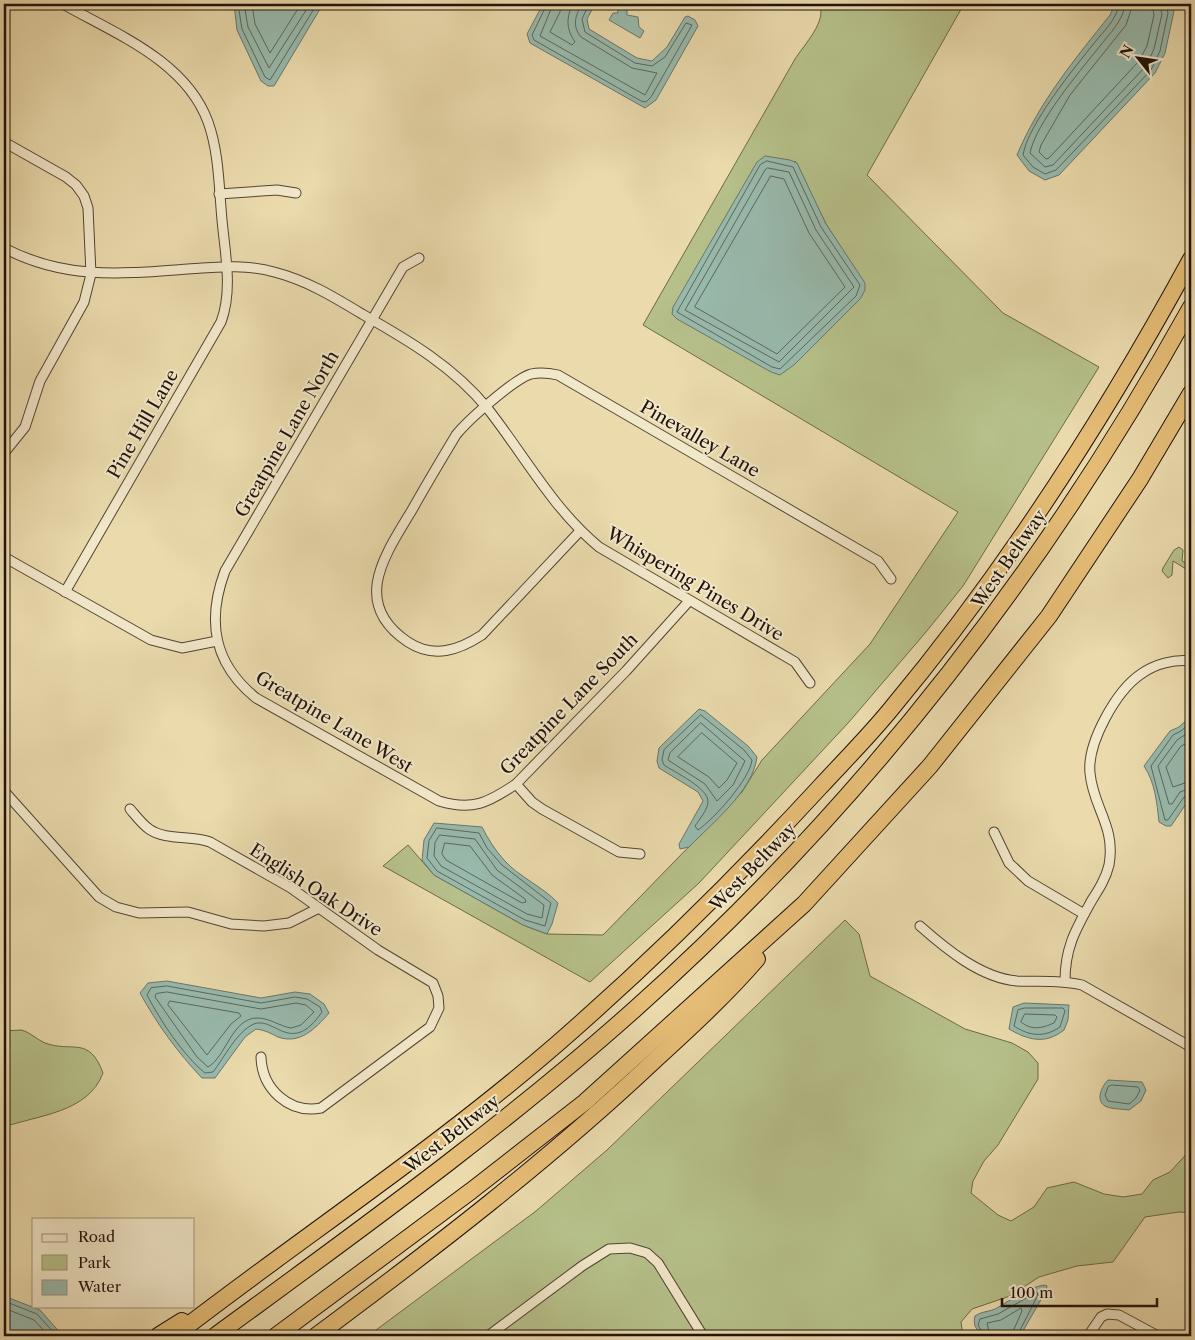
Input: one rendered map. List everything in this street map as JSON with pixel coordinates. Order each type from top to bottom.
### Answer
[{"type":"highway","points":[[174,1336],[253,1275],[453,1128],[554,1046],[647,964],[732,881],[790,820],[891,708],[993,577],[1080,450],[1124,378],[1191,259]]},
{"type":"highway","name":"West Beltway","points":[[215,1336],[452,1160],[552,1080],[635,1009],[697,951],[813,835],[917,715],[1014,589],[1132,410],[1191,307]]},
{"type":"highway","points":[[316,1336],[424,1255],[608,1104],[729,991],[804,904],[930,766],[1049,616],[1140,479],[1191,394]]},
{"type":"highway","points":[[276,1336],[585,1102],[804,904]]},
{"type":"highway","points":[[158,1336],[253,1275]]},
{"type":"street","name":"Pine Hill Lane","points":[[63,4],[153,55],[185,83],[208,121],[215,145],[228,296],[222,322],[65,592]]},
{"type":"street","points":[[4,142],[66,177],[76,185],[84,196],[88,208],[91,274],[84,302],[40,381],[25,427],[4,453]]},
{"type":"street","points":[[220,194],[277,190],[296,193]]},
{"type":"street","name":"Whispering Pines Drive","points":[[4,248],[44,265],[91,274],[226,266],[258,268],[297,279],[320,289],[408,340],[443,365],[486,408],[580,531],[614,557],[795,662],[810,683]]},
{"type":"street","name":"Greatpine Lane North","points":[[217,641],[214,618],[216,602],[225,572],[403,267],[419,258]]},
{"type":"street","name":"Pinevalley Lane","points":[[580,531],[482,635],[463,647],[445,651],[428,650],[414,645],[399,636],[387,623],[379,607],[376,590],[383,559],[456,435],[466,423],[516,381],[531,374],[544,373],[558,375],[878,561],[891,580]]},
{"type":"street","points":[[4,557],[151,640],[182,648],[217,641]]},
{"type":"street","name":"Greatpine Lane South","points":[[457,807],[474,806],[495,798],[516,784],[626,671],[689,601]]},
{"type":"street","name":"Greatpine Lane West","points":[[217,641],[228,669],[241,685],[256,698],[439,801],[457,807]]},
{"type":"street","points":[[1065,981],[1067,950],[1084,914],[1103,881],[1110,855],[1108,826],[1093,788],[1090,773],[1090,756],[1094,741],[1101,726],[1124,691],[1140,674],[1154,666],[1172,661],[1191,661]]},
{"type":"street","points":[[516,784],[532,802],[551,814],[619,852],[640,854]]},
{"type":"street","points":[[4,791],[99,897],[116,907],[139,913],[188,912],[231,924],[264,926],[289,922],[319,908]]},
{"type":"street","name":"English Oak Drive","points":[[130,809],[149,829],[162,836],[198,838],[210,842],[291,888],[378,950],[433,983],[438,996],[439,1008],[430,1027],[321,1108],[308,1111],[295,1108],[283,1101],[261,1071],[261,1057]]},
{"type":"street","points":[[994,832],[1009,863],[1028,881],[1084,914]]},
{"type":"street","points":[[920,926],[949,951],[985,971],[1016,980],[1065,981],[1082,985],[1191,1048]]},
{"type":"street","points":[[488,1336],[582,1266],[609,1249],[630,1248],[647,1253],[658,1262],[704,1336]]},
{"type":"street","points":[[1088,1336],[1101,1317],[1113,1314],[1158,1336]]},
{"type":"green space","points":[[819,4],[964,4],[867,175],[1003,313],[1099,367],[963,586],[926,632],[849,722],[699,883],[590,982],[383,866],[408,845],[434,875],[523,925],[547,934],[603,935],[742,792],[762,760],[870,644],[958,512],[643,325],[795,59],[818,25],[821,10]],"holes":[[[795,161],[826,224],[840,246],[677,319]]]},
{"type":"green space","points":[[1179,547],[1183,550],[1182,561],[1191,566],[1191,572],[1173,561],[1172,575],[1168,578],[1162,571],[1163,568],[1174,550]]},
{"type":"green space","points":[[845,920],[859,934],[870,976],[965,1029],[1012,1043],[1028,1052],[1038,1063],[1038,1079],[998,1145],[984,1161],[973,1181],[971,1193],[998,1215],[1011,1221],[1034,1207],[1047,1188],[1074,1182],[1104,1194],[1123,1197],[1142,1194],[1153,1180],[1170,1172],[1191,1149],[1191,1213],[1179,1212],[1145,1217],[1113,1262],[1077,1266],[1039,1277],[1010,1296],[972,1309],[961,1322],[963,1336],[368,1336],[536,1211],[607,1150]]},
{"type":"green space","points":[[21,1030],[45,1043],[55,1046],[86,1049],[98,1061],[103,1073],[96,1086],[86,1097],[74,1104],[46,1115],[4,1127],[4,1031]]},
{"type":"water","points":[[234,4],[323,4],[274,86],[268,86],[261,81],[237,30]]},
{"type":"water","points":[[543,4],[595,4],[587,19],[589,29],[637,58],[652,61],[667,47],[685,17],[688,16],[695,20],[698,26],[656,100],[645,108],[530,43],[527,34]]},
{"type":"water","points":[[617,4],[627,4],[627,15],[638,17],[639,27],[644,31],[640,38],[609,20],[613,13],[618,13]]},
{"type":"water","points":[[1115,4],[1169,4],[1174,11],[1165,53],[1155,73],[1059,175],[1045,180],[1029,171],[1017,155],[1047,99],[1110,15]]},
{"type":"water","points":[[765,156],[797,163],[826,224],[865,283],[865,290],[860,299],[795,364],[780,375],[771,372],[677,319],[672,314],[673,307],[757,162]]},
{"type":"water","points":[[699,709],[705,711],[748,746],[757,757],[754,770],[748,782],[730,806],[689,847],[680,849],[679,844],[703,801],[698,792],[659,768],[657,761],[659,748]]},
{"type":"water","points":[[1190,717],[1191,799],[1171,826],[1166,826],[1159,822],[1153,786],[1144,766],[1170,731],[1179,727]]},
{"type":"water","points":[[434,823],[482,827],[489,840],[510,866],[558,903],[547,934],[523,925],[434,875],[422,860],[424,840]]},
{"type":"water","points":[[167,981],[261,998],[295,992],[310,994],[324,1004],[329,1013],[307,1034],[293,1039],[278,1037],[256,1029],[245,1037],[215,1078],[202,1078],[168,1038],[140,993],[148,983]]},
{"type":"water","points":[[1024,1003],[1069,1005],[1068,1020],[1064,1030],[1050,1038],[1036,1039],[1023,1036],[1009,1029],[1013,1007]]},
{"type":"water","points":[[1108,1080],[1142,1082],[1146,1090],[1141,1101],[1129,1110],[1110,1108],[1105,1106],[1100,1100],[1102,1089]]},
{"type":"water","points":[[1044,1285],[1047,1286],[1046,1291],[1020,1336],[989,1335],[977,1329],[974,1324],[975,1316],[997,1308],[1026,1291]]},
{"type":"water","points":[[4,1296],[40,1310],[63,1336],[4,1336]]}]
